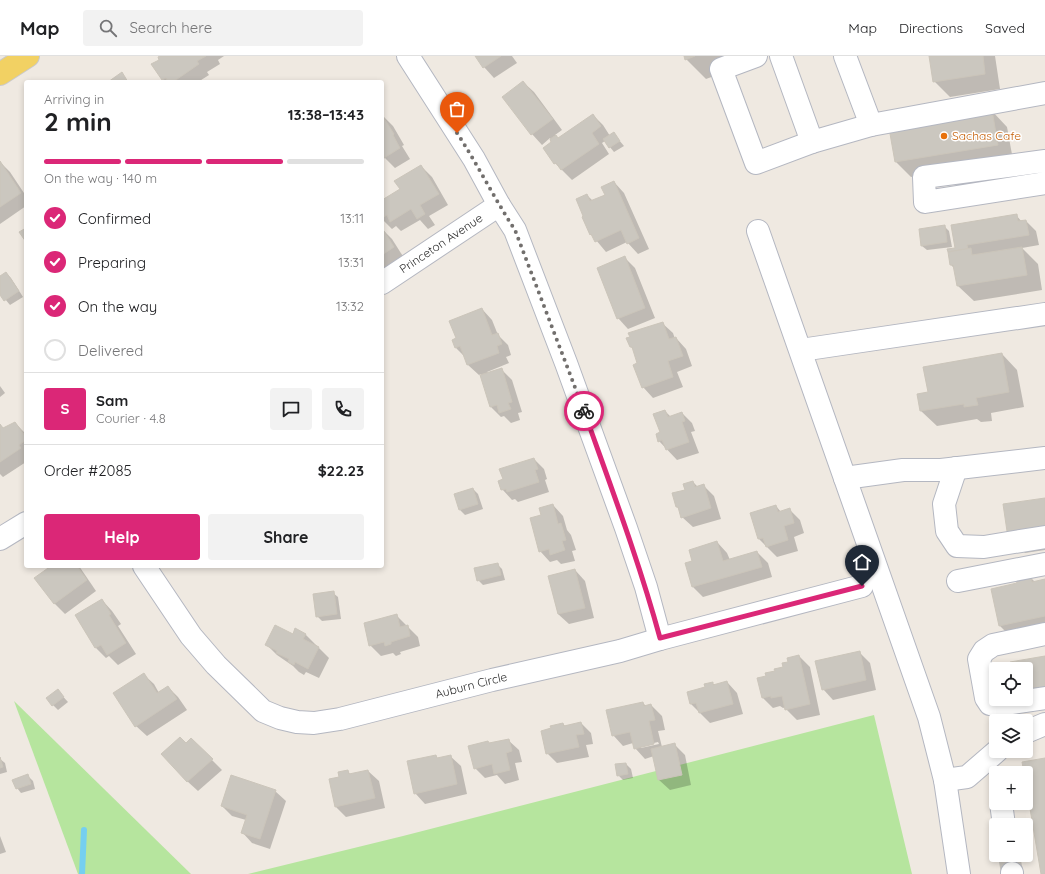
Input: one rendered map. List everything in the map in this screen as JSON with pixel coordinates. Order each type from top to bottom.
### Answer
[{"type":"main road","points":[[0,74],[28,56]]},
{"type":"street","points":[[408,56],[474,158],[499,205],[515,230],[569,371],[626,528],[646,587],[660,638]]},
{"type":"street","points":[[756,56],[721,69],[756,163],[812,142],[871,125],[1045,93]]},
{"type":"street","points":[[781,56],[812,142]]},
{"type":"street","points":[[846,56],[871,125]]},
{"type":"street","points":[[1045,161],[924,177],[925,202],[1045,183]]},
{"type":"street","name":"Princeton Avenue","points":[[384,282],[499,205]]},
{"type":"street","points":[[758,231],[929,717],[944,780],[959,874]]},
{"type":"street","points":[[801,350],[1045,314]]},
{"type":"street","points":[[845,478],[904,470],[941,470],[1045,458]]},
{"type":"street","points":[[956,468],[944,504],[947,532],[957,546],[984,547],[1045,537]]},
{"type":"street","points":[[0,540],[24,524]]},
{"type":"street","points":[[958,581],[1045,564]]},
{"type":"street","name":"Auburn Circle","points":[[145,568],[191,636],[216,665],[263,711],[297,722],[314,723],[340,719],[492,680],[620,651],[660,638],[862,586]]},
{"type":"street","points":[[1045,634],[993,646],[984,651],[979,659],[986,698],[990,704],[999,705],[1045,698]]},
{"type":"street","points":[[1033,729],[1045,724]]},
{"type":"street","points":[[944,780],[967,776],[996,759]]},
{"type":"green space","points":[[14,701],[191,874],[78,874]]},
{"type":"green space","points":[[874,715],[912,874],[248,874],[403,836]]},
{"type":"building","points":[[206,56],[197,61],[199,64],[176,80],[167,80],[166,78],[162,80],[151,64],[159,60],[158,57]]},
{"type":"building","points":[[475,56],[501,56],[483,68]]},
{"type":"building","points":[[684,56],[695,56],[685,60]]},
{"type":"building","points":[[929,56],[983,56],[985,74],[933,82]]},
{"type":"building","points":[[122,72],[127,80],[111,80]]},
{"type":"building","points":[[523,81],[553,119],[531,135],[502,97]]},
{"type":"building","name":"Sachas Cafe","points":[[992,110],[998,145],[895,162],[889,128]]},
{"type":"building","points":[[593,114],[601,126],[592,133],[599,144],[561,170],[556,163],[554,164],[543,148],[551,142],[550,139],[556,135],[558,138]]},
{"type":"building","points":[[384,118],[394,134],[393,135],[400,148],[384,158]]},
{"type":"building","points":[[614,132],[620,141],[609,148],[603,139]]},
{"type":"building","points":[[0,161],[21,193],[0,207]]},
{"type":"building","points":[[421,165],[439,194],[420,205],[425,214],[417,219],[411,209],[390,222],[387,215],[384,217],[384,199],[400,189],[394,181]]},
{"type":"building","points":[[614,181],[639,238],[627,244],[621,230],[595,242],[591,234],[590,235],[582,217],[583,216],[576,199],[587,194],[590,201],[605,195],[601,187]]},
{"type":"building","points":[[1017,214],[1018,221],[1026,220],[1029,235],[967,245],[968,249],[948,252],[947,249],[955,248],[951,225]]},
{"type":"building","points":[[945,225],[947,242],[921,246],[919,229]]},
{"type":"building","points":[[24,229],[24,239],[19,232]]},
{"type":"building","points":[[384,231],[394,247],[384,254]]},
{"type":"building","points":[[1022,247],[1027,275],[957,286],[953,265],[950,265],[948,252],[971,248],[972,255]]},
{"type":"building","points":[[625,256],[645,308],[617,319],[597,268]]},
{"type":"building","points":[[6,272],[19,291],[4,301],[0,295],[0,276]]},
{"type":"building","points":[[482,308],[492,335],[498,333],[502,344],[497,346],[499,353],[467,365],[460,346],[455,348],[452,340],[456,338],[449,321]]},
{"type":"building","points":[[663,322],[669,339],[676,337],[683,356],[668,361],[673,377],[642,388],[633,365],[637,363],[632,347],[630,347],[626,338],[630,337],[628,333]]},
{"type":"building","points":[[1002,353],[1009,392],[976,398],[978,405],[964,407],[964,404],[920,411],[917,394],[928,392],[923,367]]},
{"type":"building","points":[[502,368],[512,402],[508,403],[511,409],[499,413],[497,405],[490,407],[480,375]]},
{"type":"building","points":[[665,410],[668,417],[682,412],[685,421],[682,422],[689,442],[666,450],[662,440],[658,442],[656,434],[660,432],[653,414]]},
{"type":"building","points":[[15,422],[24,434],[24,441],[19,445],[21,448],[0,462],[0,424],[3,428]]},
{"type":"building","points":[[534,458],[538,469],[535,470],[539,482],[507,492],[506,489],[501,490],[498,481],[503,479],[499,469]]},
{"type":"building","points":[[693,481],[695,487],[704,484],[711,508],[681,518],[672,493],[685,490],[683,484]]},
{"type":"building","points":[[473,488],[478,504],[459,510],[454,494]]},
{"type":"building","points":[[1045,498],[1045,532],[1008,538],[1003,504]]},
{"type":"building","points":[[553,504],[558,524],[561,523],[566,540],[562,541],[565,550],[550,555],[549,549],[539,552],[530,518],[541,515],[539,508]]},
{"type":"building","points":[[776,505],[778,512],[790,508],[794,523],[784,526],[788,540],[766,547],[763,538],[758,539],[750,513]]},
{"type":"building","points":[[717,541],[723,561],[757,551],[762,567],[692,587],[685,563],[692,561],[689,550]]},
{"type":"building","points":[[498,563],[501,575],[477,581],[474,568]]},
{"type":"building","points":[[48,568],[78,568],[87,580],[54,604],[34,578]]},
{"type":"building","points":[[575,569],[585,608],[558,614],[548,576]]},
{"type":"building","points":[[1031,577],[1032,582],[1045,579],[1045,616],[999,626],[991,589],[1017,583],[1016,580]]},
{"type":"building","points":[[334,591],[337,614],[316,617],[313,594]]},
{"type":"building","points":[[102,599],[111,614],[109,615],[126,643],[107,655],[101,645],[95,648],[75,615]]},
{"type":"building","points":[[397,614],[400,627],[408,625],[410,636],[391,642],[391,644],[385,646],[384,642],[369,646],[364,623]]},
{"type":"building","points":[[275,625],[293,634],[295,628],[306,634],[303,639],[319,647],[308,669],[295,662],[294,665],[288,662],[289,659],[276,653],[277,651],[265,645]]},
{"type":"building","points":[[860,651],[866,680],[822,690],[815,661]]},
{"type":"building","points":[[799,655],[810,704],[785,710],[782,696],[762,698],[757,678],[766,676],[765,673],[775,671],[774,669],[783,667],[782,663],[788,662],[787,658]]},
{"type":"building","points":[[1045,656],[1045,691],[1033,693],[1033,662],[1010,662]]},
{"type":"building","points":[[144,673],[157,693],[168,686],[177,699],[135,727],[113,693]]},
{"type":"building","points":[[727,681],[733,704],[699,713],[696,703],[690,704],[687,692],[705,687],[704,684],[713,682],[713,685]]},
{"type":"building","points":[[58,689],[64,697],[52,706],[46,698]]},
{"type":"building","points":[[643,702],[644,706],[651,704],[655,720],[649,721],[654,744],[634,749],[630,732],[612,736],[606,710]]},
{"type":"building","points":[[581,722],[584,734],[576,735],[579,747],[546,754],[541,731],[551,728],[550,726],[563,723],[564,726]]},
{"type":"building","points":[[180,737],[186,743],[191,738],[213,759],[187,782],[161,754]]},
{"type":"building","points":[[509,739],[512,751],[506,753],[510,770],[494,774],[492,764],[474,769],[468,746],[488,741],[489,743]]},
{"type":"building","points":[[675,743],[682,775],[658,780],[651,749]]},
{"type":"building","points":[[436,755],[437,758],[451,755],[457,784],[414,794],[407,761]]},
{"type":"building","points":[[0,757],[3,767],[0,768]]},
{"type":"building","points":[[1045,758],[1045,874],[1041,874],[1033,827],[1033,818],[1032,818],[1030,810],[1033,810],[1033,766],[1023,766],[1022,762]]},
{"type":"building","points":[[626,763],[628,774],[617,776],[615,764]]},
{"type":"building","points":[[348,770],[349,774],[368,770],[375,798],[335,807],[329,779],[339,777],[338,772]]},
{"type":"building","points":[[28,774],[31,784],[16,789],[12,780]]},
{"type":"building","points":[[231,775],[276,790],[260,839],[241,833],[247,815],[221,806]]},
{"type":"waterway","points":[[82,874],[84,830]]},
{"type":"tunnel","points":[[1010,862],[1012,873]]},
{"type":"way so far","points":[[457,133],[474,158],[499,205],[515,230],[584,411]]},
{"type":"place","name":"Sachas Cafe","points":[[944,136]]},
{"type":"route","points":[[584,411],[646,587],[660,638],[862,586]]}]
